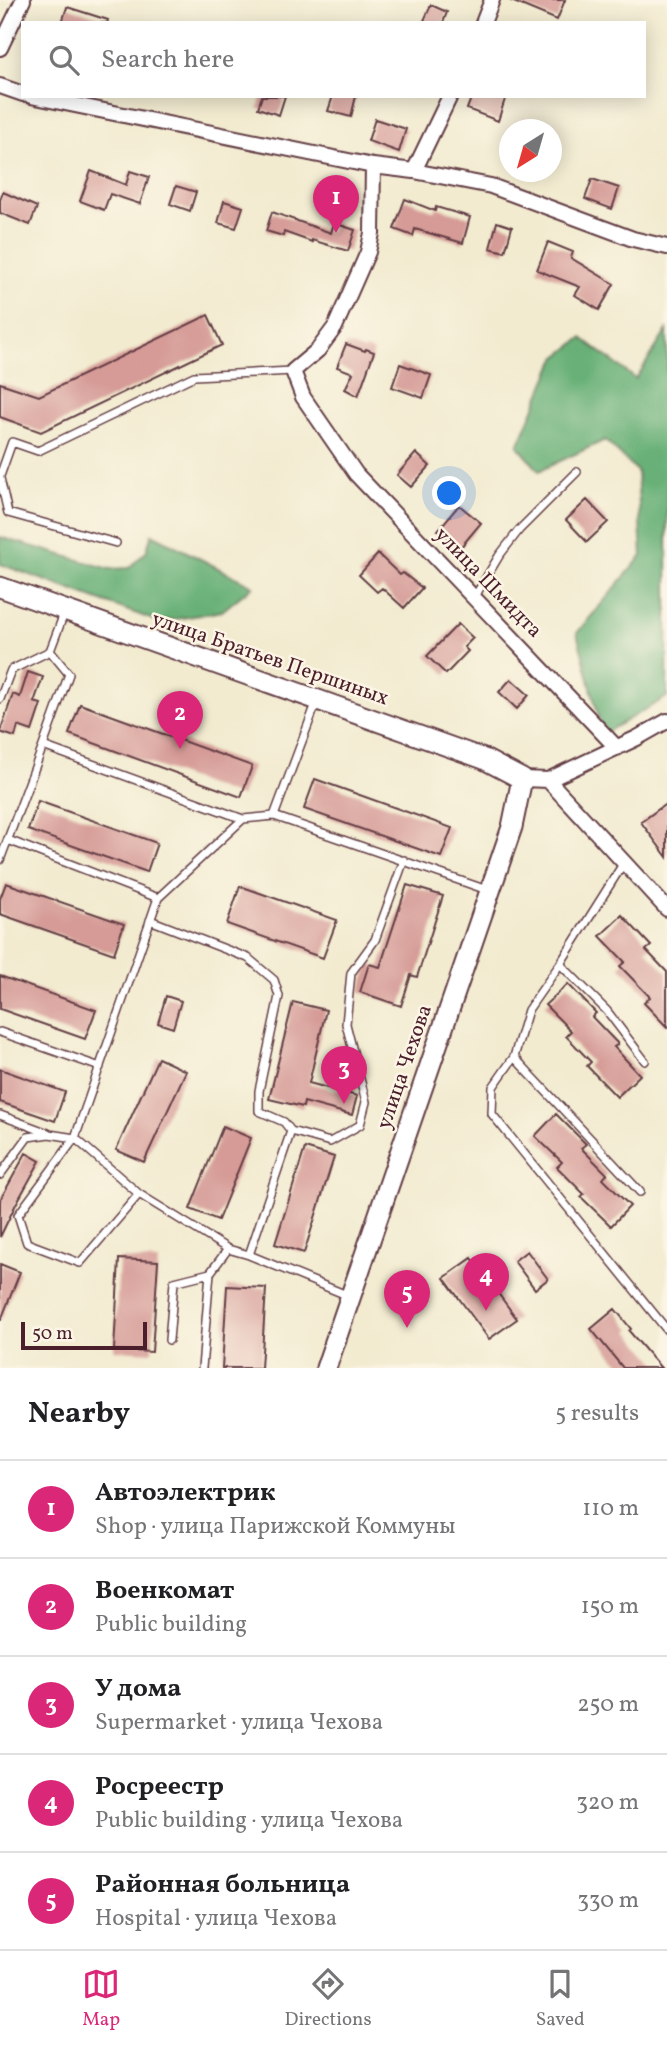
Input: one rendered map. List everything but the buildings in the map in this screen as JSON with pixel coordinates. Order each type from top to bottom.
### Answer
[{"type":"street","points":[[0,48],[23,0]]},
{"type":"street","points":[[484,21],[492,0]]},
{"type":"street","points":[[0,86],[21,93]]},
{"type":"street","points":[[41,98],[373,166],[491,186],[633,239],[667,247]]},
{"type":"street","points":[[414,171],[449,98]]},
{"type":"street","points":[[293,371],[318,350],[335,327],[368,252],[372,233],[373,166]]},
{"type":"street","name":"улица Шмидта","points":[[293,371],[303,397],[356,474],[617,748]]},
{"type":"street","name":"улица Братьев Першиных","points":[[0,587],[484,759],[522,779]]},
{"type":"street","points":[[522,779],[548,780],[667,721]]},
{"type":"street","name":"улица Чехова","points":[[326,1368],[512,827],[522,779]]},
{"type":"street","points":[[548,780],[667,909]]},
{"type":"lane","points":[[117,543],[8,513],[0,477],[12,442],[38,451],[194,376],[293,371]]},
{"type":"lane","points":[[474,598],[499,556],[519,530],[577,472]]},
{"type":"lane","points":[[0,699],[11,670],[50,651],[65,611]]},
{"type":"lane","points":[[0,860],[69,674],[50,651]]},
{"type":"lane","points":[[274,816],[317,700]]},
{"type":"lane","points":[[43,746],[243,819],[274,816],[490,891]]},
{"type":"lane","points":[[139,1194],[80,1263],[27,1243],[18,1215],[75,1138],[158,898],[243,819]]},
{"type":"lane","points":[[8,840],[158,898]]},
{"type":"lane","points":[[150,920],[248,958],[274,980],[279,996],[259,1091],[259,1111],[284,1122],[291,1131],[330,1142],[360,1125],[366,1102],[346,1024],[351,973],[375,940],[404,860]]},
{"type":"lane","points":[[623,864],[528,1010],[514,1058],[494,1087],[492,1114],[667,1330]]},
{"type":"lane","points":[[560,964],[607,1011],[645,1061]]},
{"type":"lane","points":[[0,1032],[100,1067]]},
{"type":"lane","points":[[514,1058],[640,1192]]},
{"type":"lane","points":[[0,1115],[49,1134],[75,1138],[139,1194],[228,1249],[249,1255],[350,1297]]},
{"type":"lane","points":[[249,1255],[291,1131]]},
{"type":"lane","points":[[0,1175],[28,1137],[49,1134]]},
{"type":"lane","points":[[202,1368],[210,1273],[228,1249]]},
{"type":"lane","points":[[169,1339],[173,1282],[210,1273]]},
{"type":"green space","points":[[667,330],[667,697],[603,734],[577,633],[642,556],[637,471],[605,440],[539,471],[518,446],[556,358],[582,338],[636,379]]},
{"type":"green space","points":[[152,534],[253,586],[222,611],[159,622],[0,564],[0,537],[110,569],[129,568],[146,552]]},
{"type":"place","name":"Автоэлектрик","points":[[336,233]]},
{"type":"place","name":"Военкомат","points":[[180,749]]},
{"type":"place","name":"У дома","points":[[344,1104]]},
{"type":"place","name":"Росреестр","points":[[486,1311]]},
{"type":"place","name":"Районная больница","points":[[407,1328]]}]
